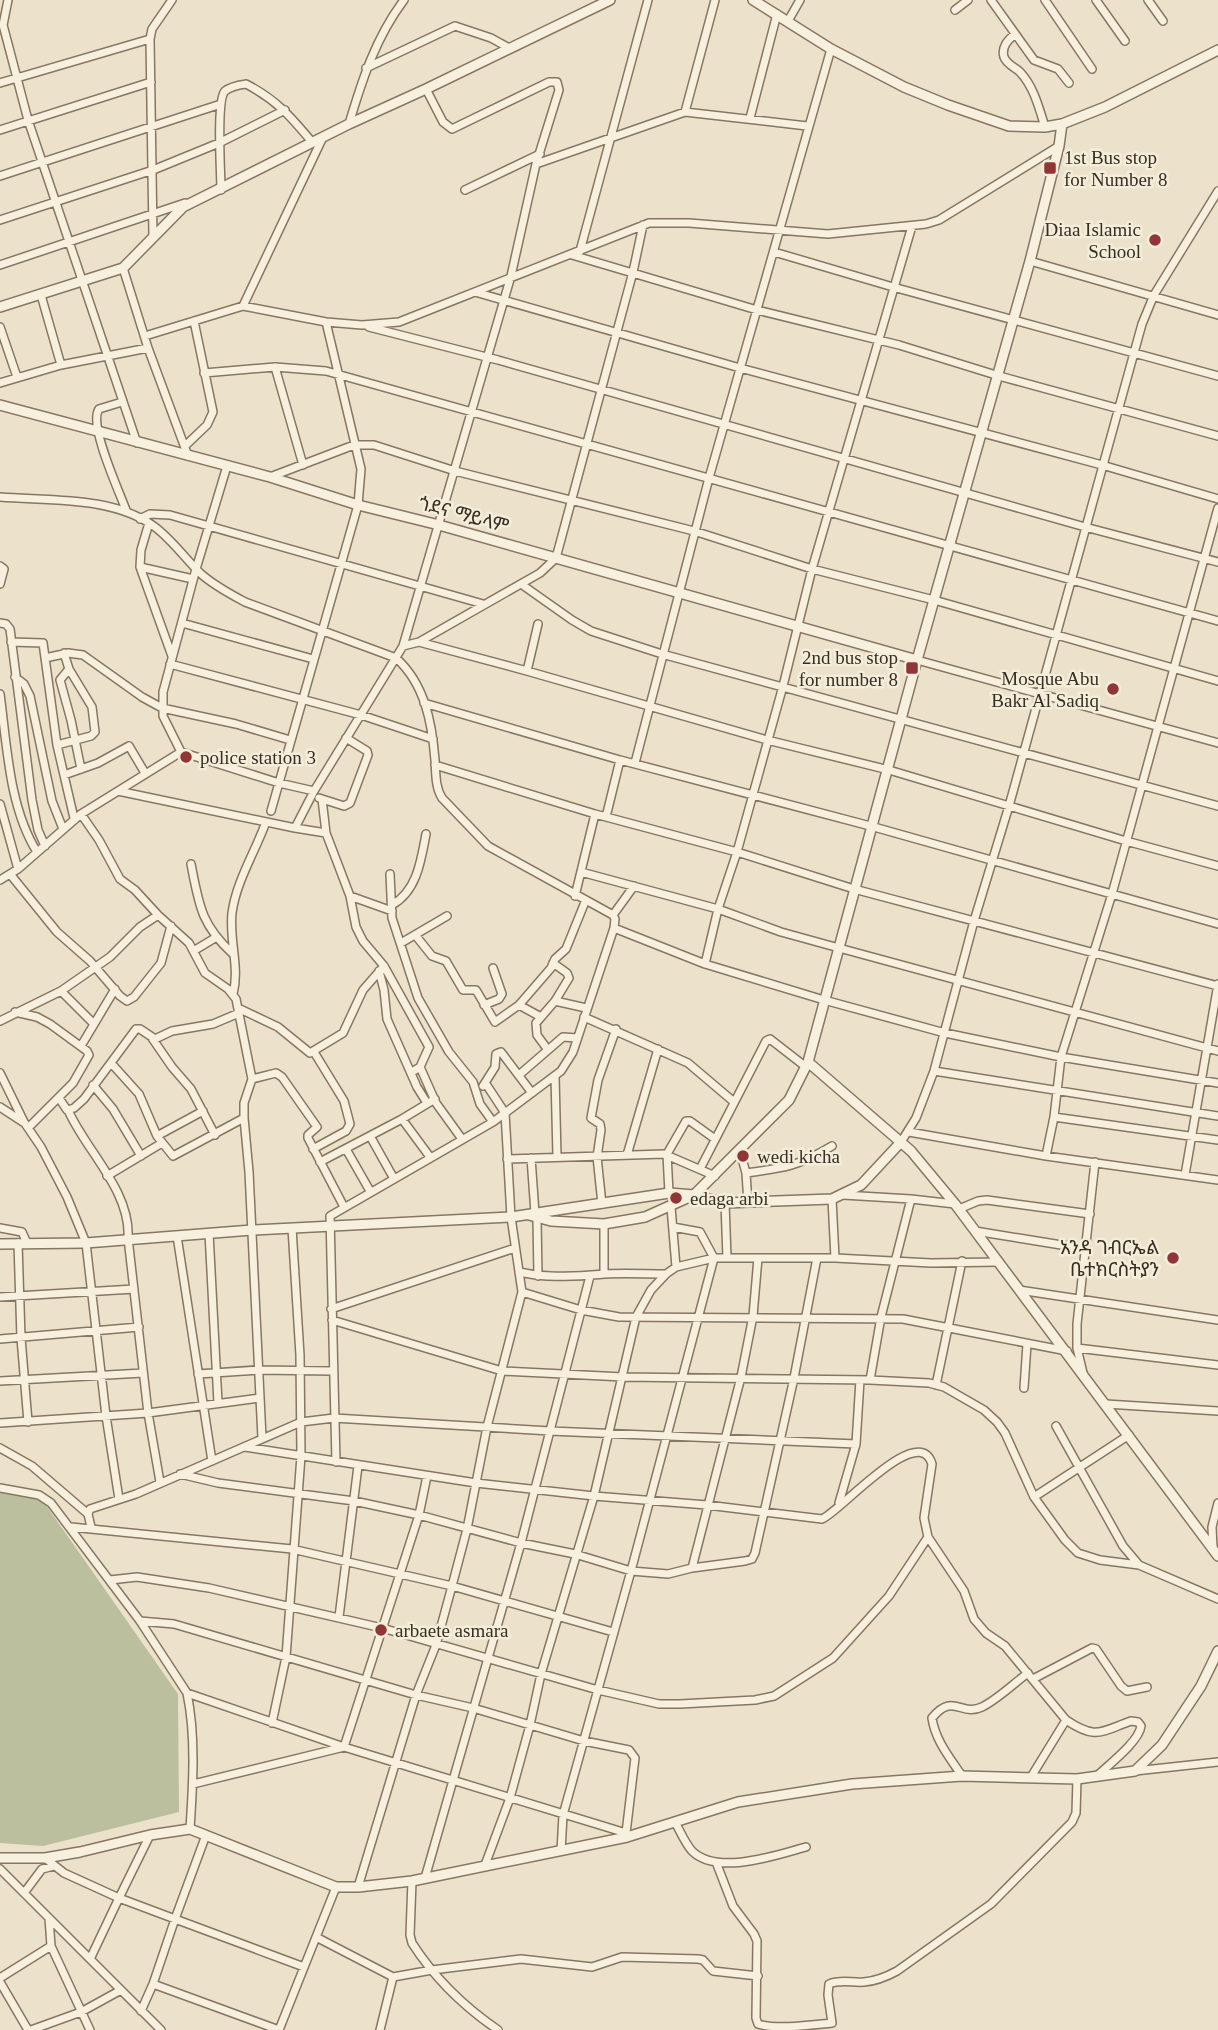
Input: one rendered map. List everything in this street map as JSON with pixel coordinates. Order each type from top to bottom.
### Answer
[{"type":"street","points":[[8,0],[3,25],[28,120],[137,443]]},
{"type":"street","points":[[153,236],[150,38],[152,29],[172,0]]},
{"type":"street","points":[[349,124],[366,68],[386,23],[404,0]]},
{"type":"street","points":[[0,307],[123,268],[183,207],[349,124],[610,0]]},
{"type":"street","points":[[580,251],[648,0]]},
{"type":"street","points":[[685,112],[715,0]]},
{"type":"street","points":[[754,0],[831,49],[904,87],[972,115],[1009,126],[1045,127],[1062,124],[1129,96],[1218,50]]},
{"type":"street","points":[[788,21],[800,0]]},
{"type":"street","points":[[955,10],[968,0]]},
{"type":"street","points":[[991,0],[1034,60],[1058,69],[1069,83]]},
{"type":"street","points":[[1045,0],[1092,69]]},
{"type":"street","points":[[1096,0],[1125,41]]},
{"type":"street","points":[[1148,0],[1163,21]]},
{"type":"street","points":[[750,118],[777,14]]},
{"type":"street","points":[[366,68],[455,26],[491,38],[509,48]]},
{"type":"street","points":[[1015,34],[1005,44],[1005,59],[1021,73],[1036,96],[1045,127]]},
{"type":"street","points":[[0,83],[16,76],[150,38]]},
{"type":"street","points":[[635,763],[694,531],[831,49]]},
{"type":"street","points":[[0,130],[151,82]]},
{"type":"street","points":[[295,828],[313,793],[403,646],[488,358],[511,276],[536,164],[559,90],[557,82],[549,82],[452,129],[443,122],[426,89]]},
{"type":"street","points":[[221,190],[221,104],[223,93],[227,89],[246,84],[285,110],[312,142]]},
{"type":"street","points":[[0,176],[221,104]]},
{"type":"street","points":[[0,220],[153,170],[219,143],[285,110]]},
{"type":"street","points":[[536,164],[685,112],[807,126]]},
{"type":"street","points":[[533,1215],[604,1224],[645,1217],[694,1195],[789,1101],[807,1064],[934,600],[999,376],[1059,146],[1062,124]]},
{"type":"street","points":[[243,306],[323,137]]},
{"type":"street","points":[[145,336],[243,306],[326,322],[362,325],[399,323],[511,276],[655,222],[836,234],[912,226],[939,220],[1059,146]]},
{"type":"street","points":[[465,190],[540,154]]},
{"type":"street","points":[[0,1244],[86,1243],[252,1230],[511,1217],[669,1193],[694,1195],[725,1203],[832,1199],[861,1185],[909,1132],[934,1071],[1142,324],[1154,295],[1218,191]]},
{"type":"street","points":[[0,265],[199,199]]},
{"type":"street","points":[[403,646],[419,642],[521,584],[550,566],[556,558],[633,272],[643,225]]},
{"type":"street","points":[[705,964],[718,909],[737,852],[783,686],[812,569],[912,226]]},
{"type":"street","points":[[774,252],[1218,376]]},
{"type":"street","points":[[571,255],[757,310],[878,340],[1218,436]]},
{"type":"street","points":[[1030,261],[1218,315]]},
{"type":"street","points":[[123,268],[148,348],[188,456]]},
{"type":"street","points":[[474,292],[1218,499]]},
{"type":"street","points":[[41,296],[61,365]]},
{"type":"street","points":[[185,446],[208,425],[213,412],[194,321]]},
{"type":"street","points":[[271,811],[358,505],[361,469],[326,322]]},
{"type":"street","points":[[362,325],[1218,562]]},
{"type":"street","points":[[0,327],[17,377]]},
{"type":"street","points":[[0,383],[61,365],[148,348]]},
{"type":"street","points":[[204,373],[275,366],[313,369],[340,375],[1218,621]]},
{"type":"street","points":[[275,366],[303,464]]},
{"type":"street","points":[[122,402],[96,411],[98,433],[126,510]]},
{"type":"street","name":"ጎደና ማይላም","points":[[0,405],[270,477],[358,505],[439,525],[918,660]]},
{"type":"street","points":[[270,477],[354,446],[374,445],[455,471],[694,531],[812,569],[934,600],[1218,681]]},
{"type":"street","points":[[227,466],[171,660],[163,692],[163,716],[181,752],[313,793],[344,806],[348,805],[368,755],[367,751],[346,738]]},
{"type":"street","points":[[0,498],[107,505],[126,510],[166,537],[209,580],[245,602],[396,658],[412,676],[424,702],[433,739],[439,794],[481,841],[585,902],[613,915],[615,919],[569,1060],[555,1076],[493,1122],[393,1177],[330,1216],[336,1462]]},
{"type":"street","points":[[1046,1156],[1061,1058],[1112,894],[1218,508]]},
{"type":"street","points":[[140,519],[159,513],[209,525],[483,604]]},
{"type":"street","points":[[149,523],[141,550],[140,567],[171,660]]},
{"type":"street","points":[[0,566],[5,569],[0,584]]},
{"type":"street","points":[[140,567],[193,579]]},
{"type":"street","points":[[521,584],[591,631],[662,654],[1218,806]]},
{"type":"street","points":[[0,623],[6,624],[10,629],[32,800],[38,830],[45,846]]},
{"type":"street","points":[[183,623],[313,659]]},
{"type":"street","points":[[527,671],[538,624]]},
{"type":"street","points":[[11,642],[41,642],[57,745],[78,816],[99,840],[120,879],[135,890],[195,950],[205,973],[233,994],[239,1010],[252,1079],[244,1103],[244,1118],[262,1438]]},
{"type":"street","points":[[419,642],[648,708],[889,770],[1218,866]]},
{"type":"street","points":[[45,658],[75,652],[162,708],[236,723],[290,740]]},
{"type":"street","points":[[57,745],[94,735],[89,700],[69,669],[64,653]]},
{"type":"street","points":[[171,660],[361,715],[433,739]]},
{"type":"street","points":[[918,660],[1218,743]]},
{"type":"street","points":[[69,669],[60,680],[81,769]]},
{"type":"street","points":[[15,677],[27,688],[36,714],[47,778],[63,829]]},
{"type":"street","points":[[17,696],[0,696],[14,790],[25,831],[37,852]]},
{"type":"street","points":[[424,702],[620,760],[874,827],[1218,925]]},
{"type":"street","points":[[36,714],[52,712]]},
{"type":"street","points":[[64,775],[98,763],[129,746],[145,774]]},
{"type":"street","points":[[0,880],[18,869],[78,816],[181,752]]},
{"type":"street","points":[[606,817],[620,760]]},
{"type":"street","points":[[435,765],[595,814],[737,852],[854,889],[1218,985],[1185,1175]]},
{"type":"street","points":[[118,791],[326,834]]},
{"type":"street","points":[[322,799],[326,834],[350,896],[356,927],[406,1005],[429,1047],[420,1067],[412,1072]]},
{"type":"street","points":[[0,804],[18,869]]},
{"type":"street","points":[[575,896],[595,814]]},
{"type":"street","points":[[233,994],[236,981],[231,935],[234,903],[266,822]]},
{"type":"street","points":[[392,908],[413,884],[426,834]]},
{"type":"street","points":[[191,864],[201,909],[215,938],[234,954]]},
{"type":"street","points":[[581,872],[718,909],[781,932],[1218,1051]]},
{"type":"street","points":[[10,874],[57,932],[127,1001],[134,997],[161,963],[171,926]]},
{"type":"street","points":[[390,874],[392,908],[418,998],[449,1052],[473,1082],[480,1104],[493,1122]]},
{"type":"street","points":[[613,915],[634,886]]},
{"type":"street","points":[[350,896],[392,908]]},
{"type":"street","points":[[416,936],[432,957],[446,961],[463,990],[477,990],[495,1022],[519,1006],[568,946],[585,902]]},
{"type":"street","points":[[0,1021],[61,991],[116,952],[141,927],[158,915]]},
{"type":"street","points":[[401,943],[447,916]]},
{"type":"street","points":[[614,928],[705,964],[945,1033],[1061,1058],[1218,1083]]},
{"type":"street","points":[[195,950],[215,938]]},
{"type":"street","points":[[548,1049],[536,1032],[536,1023],[555,1001],[569,976],[553,963]]},
{"type":"street","points":[[484,1004],[499,999],[502,994],[493,968]]},
{"type":"street","points":[[239,1010],[278,1027],[306,1051],[314,1052],[343,1033],[358,999],[381,969]]},
{"type":"street","points":[[381,969],[387,1019],[417,1087],[463,1139]]},
{"type":"street","points":[[81,1046],[115,989]]},
{"type":"street","points":[[61,991],[94,1024]]},
{"type":"street","points":[[406,1005],[418,998]]},
{"type":"street","points":[[555,1001],[688,1063],[734,1102]]},
{"type":"street","points":[[519,1006],[541,1017]]},
{"type":"street","points":[[152,1038],[172,1031],[213,1024],[239,1010]]},
{"type":"street","points":[[15,1012],[37,1017],[81,1046],[89,1055],[78,1076],[59,1098],[26,1125]]},
{"type":"street","points":[[68,1110],[84,1099],[134,1030],[141,1029],[152,1038],[172,1068],[191,1089],[215,1135]]},
{"type":"street","points":[[602,1204],[597,1157],[601,1130],[600,1124],[592,1120],[593,1104],[598,1080],[616,1030]]},
{"type":"street","points":[[519,1075],[564,1037],[577,1038]]},
{"type":"street","points":[[700,1169],[768,1039],[807,1064],[901,1142],[957,1207],[1215,1552]]},
{"type":"street","points":[[627,1155],[658,1049]]},
{"type":"street","points":[[313,1149],[349,1128],[349,1114],[314,1052]]},
{"type":"street","points":[[477,1091],[486,1084],[499,1052],[503,1053],[532,1093]]},
{"type":"street","points":[[111,1063],[139,1094],[159,1140],[170,1154],[178,1156],[244,1118]]},
{"type":"street","points":[[420,1067],[431,1101]]},
{"type":"street","points":[[934,1071],[1218,1116]]},
{"type":"street","points":[[0,1073],[26,1125],[62,1186],[86,1243],[106,1416],[119,1499]]},
{"type":"street","points":[[252,1079],[276,1073],[282,1077],[317,1127],[308,1135],[344,1207]]},
{"type":"street","points":[[555,1076],[557,1156]]},
{"type":"street","points":[[93,1084],[113,1109],[141,1156]]},
{"type":"street","points":[[358,1887],[416,1695],[436,1645],[467,1529],[486,1427],[522,1292],[511,1217],[505,1113],[486,1084]]},
{"type":"street","points":[[59,1098],[107,1176],[129,1225],[128,1238],[143,1373],[160,1482]]},
{"type":"street","points":[[320,1163],[431,1101]]},
{"type":"street","points":[[0,1107],[26,1125]]},
{"type":"street","points":[[107,1176],[141,1156],[159,1140],[203,1111]]},
{"type":"street","points":[[1054,1116],[1218,1140]]},
{"type":"street","points":[[402,1119],[430,1157]]},
{"type":"street","points":[[669,1193],[667,1154],[688,1121],[715,1139]]},
{"type":"street","points":[[909,1132],[1046,1156],[1218,1180]]},
{"type":"street","points":[[370,1136],[393,1177]]},
{"type":"street","points":[[337,1137],[370,1192]]},
{"type":"street","points":[[746,1173],[799,1164],[832,1146]]},
{"type":"street","points":[[740,1151],[746,1173],[748,1203]]},
{"type":"street","points":[[507,1159],[667,1154],[715,1176]]},
{"type":"street","points":[[531,1158],[538,1276]]},
{"type":"street","points":[[1083,1374],[1077,1349],[1079,1300],[1096,1162]]},
{"type":"street","points":[[843,1195],[911,1199],[957,1207],[978,1201],[997,1201],[1090,1214]]},
{"type":"street","points":[[832,1199],[835,1258]]},
{"type":"street","points":[[870,1380],[881,1317],[911,1199]]},
{"type":"street","points":[[725,1203],[727,1258]]},
{"type":"street","points":[[671,1207],[676,1267]]},
{"type":"street","points":[[604,1224],[604,1274]]},
{"type":"street","points":[[561,1851],[563,1815],[668,1436],[713,1258],[700,1232],[673,1227]]},
{"type":"street","points":[[0,1228],[20,1231],[22,1243],[19,1296],[27,1422]]},
{"type":"street","points":[[272,1723],[286,1657],[301,1456],[300,1371],[292,1228]]},
{"type":"street","points":[[975,1231],[1086,1249]]},
{"type":"street","points":[[209,1233],[218,1403]]},
{"type":"street","points":[[177,1236],[212,1461]]},
{"type":"street","points":[[331,1309],[515,1248]]},
{"type":"street","points":[[485,1865],[510,1798],[541,1674],[594,1496],[636,1317],[651,1290],[666,1273],[676,1267],[713,1258],[999,1262]]},
{"type":"street","points":[[692,1568],[741,1377],[753,1316],[758,1258]]},
{"type":"street","points":[[180,1474],[218,1483],[354,1501],[575,1554],[631,1571],[668,1574],[752,1559],[794,1378],[817,1258]]},
{"type":"street","points":[[936,1385],[962,1261]]},
{"type":"street","points":[[519,1272],[538,1276],[666,1273]]},
{"type":"street","points":[[425,1878],[521,1543],[590,1276]]},
{"type":"street","points":[[0,1297],[134,1289]]},
{"type":"street","points":[[1019,1290],[1218,1320]]},
{"type":"street","points":[[522,1292],[581,1310],[636,1317],[881,1317],[949,1327],[1067,1351]]},
{"type":"street","points":[[332,1320],[502,1371],[623,1377],[870,1380],[936,1385],[984,1409],[996,1422],[1005,1433],[1034,1497],[1065,1540],[1078,1553],[1100,1560],[1139,1565],[1218,1600]]},
{"type":"street","points":[[0,1339],[139,1327]]},
{"type":"street","points":[[1024,1388],[1027,1344]]},
{"type":"street","points":[[1077,1349],[1218,1365]]},
{"type":"street","points":[[198,1374],[258,1370],[333,1371]]},
{"type":"street","points":[[0,1381],[143,1373]]},
{"type":"street","points":[[839,1505],[856,1444],[860,1380]]},
{"type":"street","points":[[0,1423],[148,1413],[260,1398]]},
{"type":"street","points":[[1106,1404],[1218,1411]]},
{"type":"street","points":[[88,1514],[90,1509],[212,1461],[301,1422],[334,1418],[610,1434],[856,1444]]},
{"type":"street","points":[[1056,1426],[1123,1546],[1139,1565]]},
{"type":"street","points":[[1034,1497],[1129,1435]]},
{"type":"street","points":[[245,1447],[476,1483],[822,1519],[884,1469],[918,1451],[925,1452],[932,1464],[924,1518],[928,1537],[957,1578],[974,1619],[986,1633],[1005,1646],[1066,1720],[1092,1733],[1131,1721],[1138,1722],[1141,1726],[1140,1733],[1134,1740],[1096,1777]]},
{"type":"street","points":[[0,1448],[32,1466],[88,1514],[91,1527]]},
{"type":"street","points":[[339,1617],[358,1466]]},
{"type":"street","points":[[344,1747],[419,1515],[427,1476]]},
{"type":"street","points":[[0,1488],[46,1498],[71,1527],[140,1621],[187,1693],[190,1706],[193,1784],[190,1829]]},
{"type":"street","points":[[1215,1552],[1218,1503]]},
{"type":"street","points":[[71,1527],[292,1549],[452,1586],[613,1632]]},
{"type":"street","points":[[110,1580],[137,1577],[173,1581],[339,1617],[598,1690],[659,1704],[755,1700],[774,1696],[833,1658],[889,1596],[928,1537]]},
{"type":"street","points":[[140,1621],[174,1625],[416,1695],[473,1708],[584,1741],[629,1750],[635,1758],[626,1835]]},
{"type":"street","points":[[962,1776],[933,1728],[932,1718],[940,1708],[950,1704],[973,1710],[1031,1676],[1092,1648],[1096,1649],[1127,1691],[1147,1687]]},
{"type":"street","points":[[1135,1771],[1163,1745],[1200,1686],[1218,1651]]},
{"type":"street","points":[[187,1693],[344,1747],[626,1835]]},
{"type":"street","points":[[1031,1777],[1066,1720]]},
{"type":"street","points":[[193,1784],[344,1747]]},
{"type":"street","points":[[0,1858],[46,1858],[190,1829],[336,1886],[358,1887],[412,1881],[561,1851],[750,1800],[852,1784],[962,1776],[1077,1779],[1218,1762]]},
{"type":"street","points":[[716,1862],[733,1906],[757,1941],[758,2024],[764,2027],[835,2027],[828,2004],[829,1984],[837,1981],[863,1982],[881,1979],[897,1971],[991,1904],[1072,1822],[1076,1813],[1077,1779]]},
{"type":"street","points":[[675,1822],[692,1851],[716,1862],[733,1863],[760,1859],[806,1847]]},
{"type":"street","points":[[90,1957],[150,1835]]},
{"type":"street","points":[[141,2011],[206,1835]]},
{"type":"street","points":[[46,1858],[54,1866],[119,1898],[304,1967]]},
{"type":"street","points":[[24,1893],[42,1870],[54,1866]]},
{"type":"street","points":[[1,1871],[161,2030]]},
{"type":"street","points":[[412,1881],[410,1935],[419,1955],[448,1991],[471,2012],[498,2030]]},
{"type":"street","points":[[153,1984],[279,2030],[336,1886]]},
{"type":"street","points":[[49,1917],[51,1945],[90,2030]]},
{"type":"street","points":[[316,1937],[393,1977],[521,1959],[592,1967],[612,1959],[635,1957],[703,1959],[713,1971],[758,1976]]},
{"type":"street","points":[[51,1945],[0,1980],[30,2030],[80,2012],[121,1990]]},
{"type":"street","points":[[380,2030],[393,1977]]},
{"type":"green space","points":[[0,1491],[41,1498],[178,1694],[179,1812],[43,1846],[0,1843]]},
{"type":"place","name":"1st Bus stop for Number 8","points":[[1050,168]]},
{"type":"place","name":"Diaa Islamic School","points":[[1155,240]]},
{"type":"place","name":"2nd bus stop for number 8","points":[[912,668]]},
{"type":"place","name":"Mosque Abu Bakr Al Sadiq","points":[[1113,689]]},
{"type":"place","name":"police station 3","points":[[186,757]]},
{"type":"place","name":"wedi kicha","points":[[743,1156]]},
{"type":"place","name":"edaga arbi","points":[[676,1198]]},
{"type":"place","name":"አንዳ ገብርኤል ቤተክርስትያን","points":[[1173,1258]]},
{"type":"place","name":"arbaete asmara","points":[[381,1630]]}]
